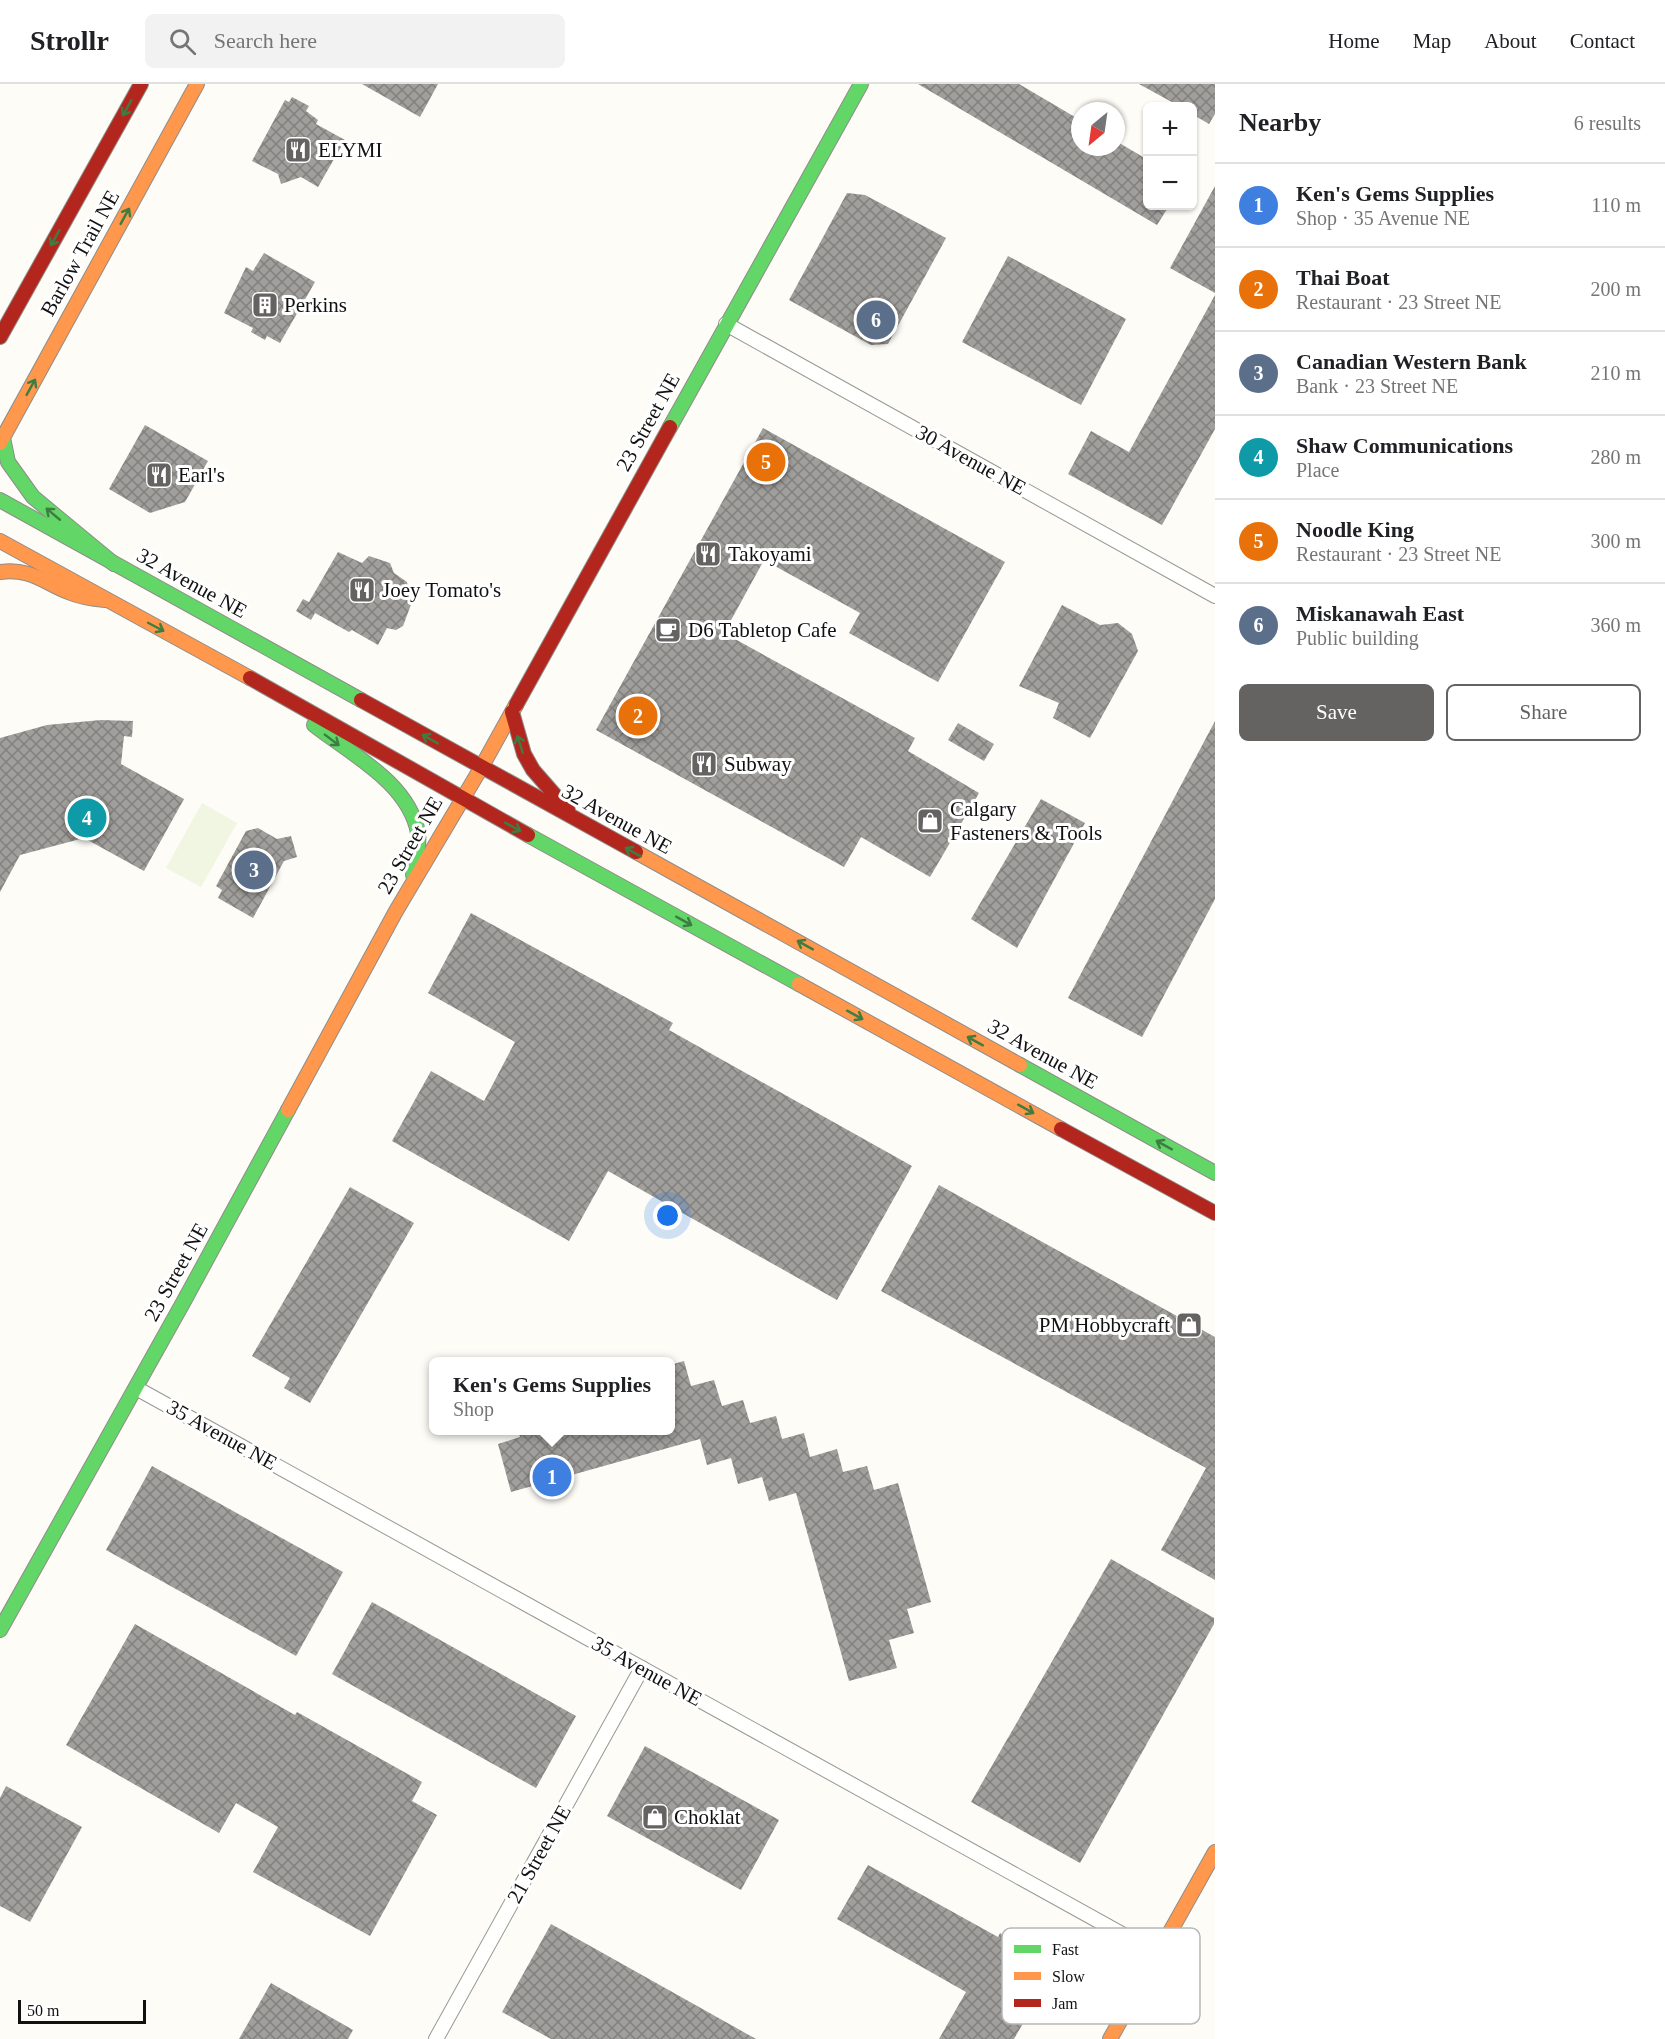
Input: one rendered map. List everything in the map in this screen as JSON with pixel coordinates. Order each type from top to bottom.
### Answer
[{"type":"main road","name":"Barlow Trail NE","points":[[0,337],[141,84]]},
{"type":"main road","name":"Barlow Trail NE","points":[[1,440],[197,84]]},
{"type":"main road","name":"23 Street NE","points":[[0,1630],[136,1388],[396,911],[481,768],[861,84]]},
{"type":"main road","points":[[1,440],[8,462],[33,497],[114,564]]},
{"type":"main road","name":"32 Avenue NE","points":[[0,500],[1215,1173]]},
{"type":"main road","points":[[0,541],[271,689],[462,800],[1215,1213]]},
{"type":"main road","points":[[0,572],[33,573],[77,596],[105,600]]},
{"type":"main road","points":[[271,689],[333,741],[372,767],[401,796],[413,816],[418,835],[412,885]]},
{"type":"main road","points":[[512,712],[524,754],[533,770],[580,823]]},
{"type":"main road","points":[[1173,1928],[1215,1852]]},
{"type":"main road","points":[[1110,2039],[1118,2024]]},
{"type":"street","name":"30 Avenue NE","points":[[726,324],[1215,596]]},
{"type":"street","name":"35 Avenue NE","points":[[136,1388],[1111,1928]]},
{"type":"street","name":"21 Street NE","points":[[436,2039],[642,1668]]},
{"type":"green space","points":[[202,803],[237,823],[201,887],[166,868]]},
{"type":"building","points":[[362,84],[438,84],[420,117]]},
{"type":"building","points":[[918,84],[1019,84],[1071,115],[1071,156],[1125,156],[1125,146],[1143,157],[1143,210],[1166,210],[1157,225]]},
{"type":"building","points":[[1139,84],[1215,84],[1215,114],[1209,124],[1197,117],[1197,102],[1172,102]]},
{"type":"building","name":"ELYMI","points":[[292,97],[309,106],[306,111],[318,120],[316,124],[345,140],[318,187],[301,177],[281,184],[278,174],[252,161],[285,100],[289,102]]},
{"type":"building","points":[[1215,186],[1215,293],[1170,268]]},
{"type":"building","points":[[847,193],[865,195],[946,238],[888,344],[871,345],[789,300]]},
{"type":"building","name":"Perkins","points":[[264,253],[315,282],[280,343],[267,336],[265,340],[251,332],[253,328],[224,313],[246,267],[253,271]]},
{"type":"building","points":[[1008,256],[1126,319],[1081,405],[962,342]]},
{"type":"building","points":[[1215,295],[1215,429],[1162,525],[1068,474],[1091,431],[1129,452]]},
{"type":"building","name":"Earl's","points":[[145,425],[208,461],[185,502],[150,513],[109,489]]},
{"type":"building","points":[[763,428],[1005,562],[938,682],[849,633],[860,613],[764,560],[724,633],[915,738],[908,751],[979,793],[930,877],[861,837],[844,867],[596,730]]},
{"type":"building","name":"Joey Tomato's","points":[[338,552],[362,563],[369,556],[390,563],[394,573],[407,582],[412,602],[403,626],[396,630],[387,628],[378,645],[315,613],[311,620],[296,611],[303,599],[309,602]]},
{"type":"building","points":[[1062,605],[1100,625],[1118,623],[1132,634],[1138,651],[1090,738],[1053,718],[1059,703],[1019,686]]},
{"type":"building","points":[[101,720],[133,721],[132,737],[124,736],[121,764],[184,799],[144,871],[84,838],[20,855],[0,892],[0,738],[47,725]]},
{"type":"building","points":[[1215,721],[1215,899],[1142,1037],[1068,998]]},
{"type":"building","points":[[958,723],[994,744],[984,761],[948,740]]},
{"type":"building","points":[[1041,799],[1085,823],[1017,948],[971,919]]},
{"type":"building","points":[[258,828],[277,839],[291,836],[297,857],[284,861],[253,918],[218,898],[222,890],[216,886],[246,831]]},
{"type":"building","points":[[471,913],[673,1023],[669,1030],[912,1166],[837,1300],[608,1171],[569,1241],[392,1141],[431,1071],[484,1101],[515,1042],[428,993]]},
{"type":"building","points":[[939,1185],[1215,1337],[1215,1580],[1161,1550],[1206,1468],[881,1291]]},
{"type":"building","points":[[350,1187],[414,1223],[310,1403],[284,1388],[290,1378],[252,1356]]},
{"type":"building","points":[[684,1361],[691,1386],[714,1380],[722,1406],[743,1400],[750,1423],[776,1416],[782,1439],[804,1433],[810,1457],[837,1449],[843,1472],[867,1466],[874,1490],[898,1483],[931,1602],[907,1609],[914,1633],[889,1640],[897,1668],[849,1681],[796,1493],[769,1501],[762,1477],[738,1484],[731,1458],[707,1465],[700,1439],[511,1492],[498,1444],[520,1437],[519,1435],[675,1435],[675,1364]]},
{"type":"building","points":[[152,1466],[343,1572],[296,1656],[106,1550]]},
{"type":"building","points":[[1111,1559],[1214,1618],[1214,1624],[1080,1863],[971,1802]]},
{"type":"building","points":[[372,1602],[576,1716],[536,1788],[332,1674]]},
{"type":"building","points":[[135,1624],[295,1715],[297,1712],[422,1782],[412,1801],[437,1815],[370,1936],[253,1872],[278,1827],[236,1803],[219,1833],[66,1745]]},
{"type":"building","points":[[645,1746],[779,1820],[741,1890],[607,1816]]},
{"type":"building","points":[[6,1786],[82,1827],[30,1922],[0,1906],[0,1798]]},
{"type":"building","points":[[868,1865],[998,1937],[1000,1933],[1002,1934],[1002,2024],[1023,2024],[1014,2039],[939,2039],[966,1992],[837,1919]]},
{"type":"building","points":[[551,1924],[756,2039],[551,2039],[502,2012]]},
{"type":"building","points":[[271,1983],[353,2030],[348,2039],[239,2039]]},
{"type":"traffic: fast","points":[[670,427],[861,84]]},
{"type":"traffic: fast","points":[[3,438],[8,462],[33,497],[114,564]]},
{"type":"traffic: fast","points":[[0,500],[361,700]]},
{"type":"traffic: fast","points":[[314,725],[377,771],[403,799],[418,833],[418,849],[413,875]]},
{"type":"traffic: fast","points":[[528,835],[799,984]]},
{"type":"traffic: fast","points":[[1020,1065],[1215,1173]]},
{"type":"traffic: fast","points":[[0,1630],[288,1110]]},
{"type":"traffic: slow","points":[[0,443],[197,84]]},
{"type":"traffic: slow","points":[[0,541],[250,678]]},
{"type":"traffic: slow","points":[[0,572],[19,572],[35,576],[73,594],[105,600]]},
{"type":"traffic: slow","points":[[288,1110],[396,911],[516,705]]},
{"type":"traffic: slow","points":[[636,852],[1020,1065]]},
{"type":"traffic: slow","points":[[799,984],[1061,1129]]},
{"type":"traffic: slow","points":[[1172,1928],[1215,1852]]},
{"type":"traffic: slow","points":[[1110,2039],[1118,2024]]},
{"type":"traffic: jam","points":[[0,337],[141,84]]},
{"type":"traffic: jam","points":[[516,705],[670,427]]},
{"type":"traffic: jam","points":[[250,678],[528,835]]},
{"type":"traffic: jam","points":[[361,700],[636,852]]},
{"type":"traffic: jam","points":[[512,712],[524,754],[533,770],[568,810]]},
{"type":"traffic: jam","points":[[1061,1129],[1215,1213]]},
{"type":"place","name":"ELYMI","points":[[298,150]]},
{"type":"place","name":"Perkins","points":[[265,305]]},
{"type":"place","name":"Miskanawah East","points":[[876,320]]},
{"type":"place","name":"Noodle King","points":[[766,462]]},
{"type":"place","name":"Earl's","points":[[159,475]]},
{"type":"place","name":"Takoyami","points":[[708,554]]},
{"type":"place","name":"Joey Tomato's","points":[[362,590]]},
{"type":"place","name":"D6 Tabletop Cafe","points":[[668,630]]},
{"type":"place","name":"Thai Boat","points":[[638,716]]},
{"type":"place","name":"Subway","points":[[704,764]]},
{"type":"place","name":"Shaw Communications","points":[[87,818]]},
{"type":"place","name":"Calgary Fasteners & Tools","points":[[930,821]]},
{"type":"place","name":"Canadian Western Bank","points":[[254,870]]},
{"type":"place","name":"PM Hobbycraft","points":[[1189,1325]]},
{"type":"place","name":"Ken's Gems Supplies","points":[[552,1477]]},
{"type":"place","name":"Choklat","points":[[655,1817]]}]
